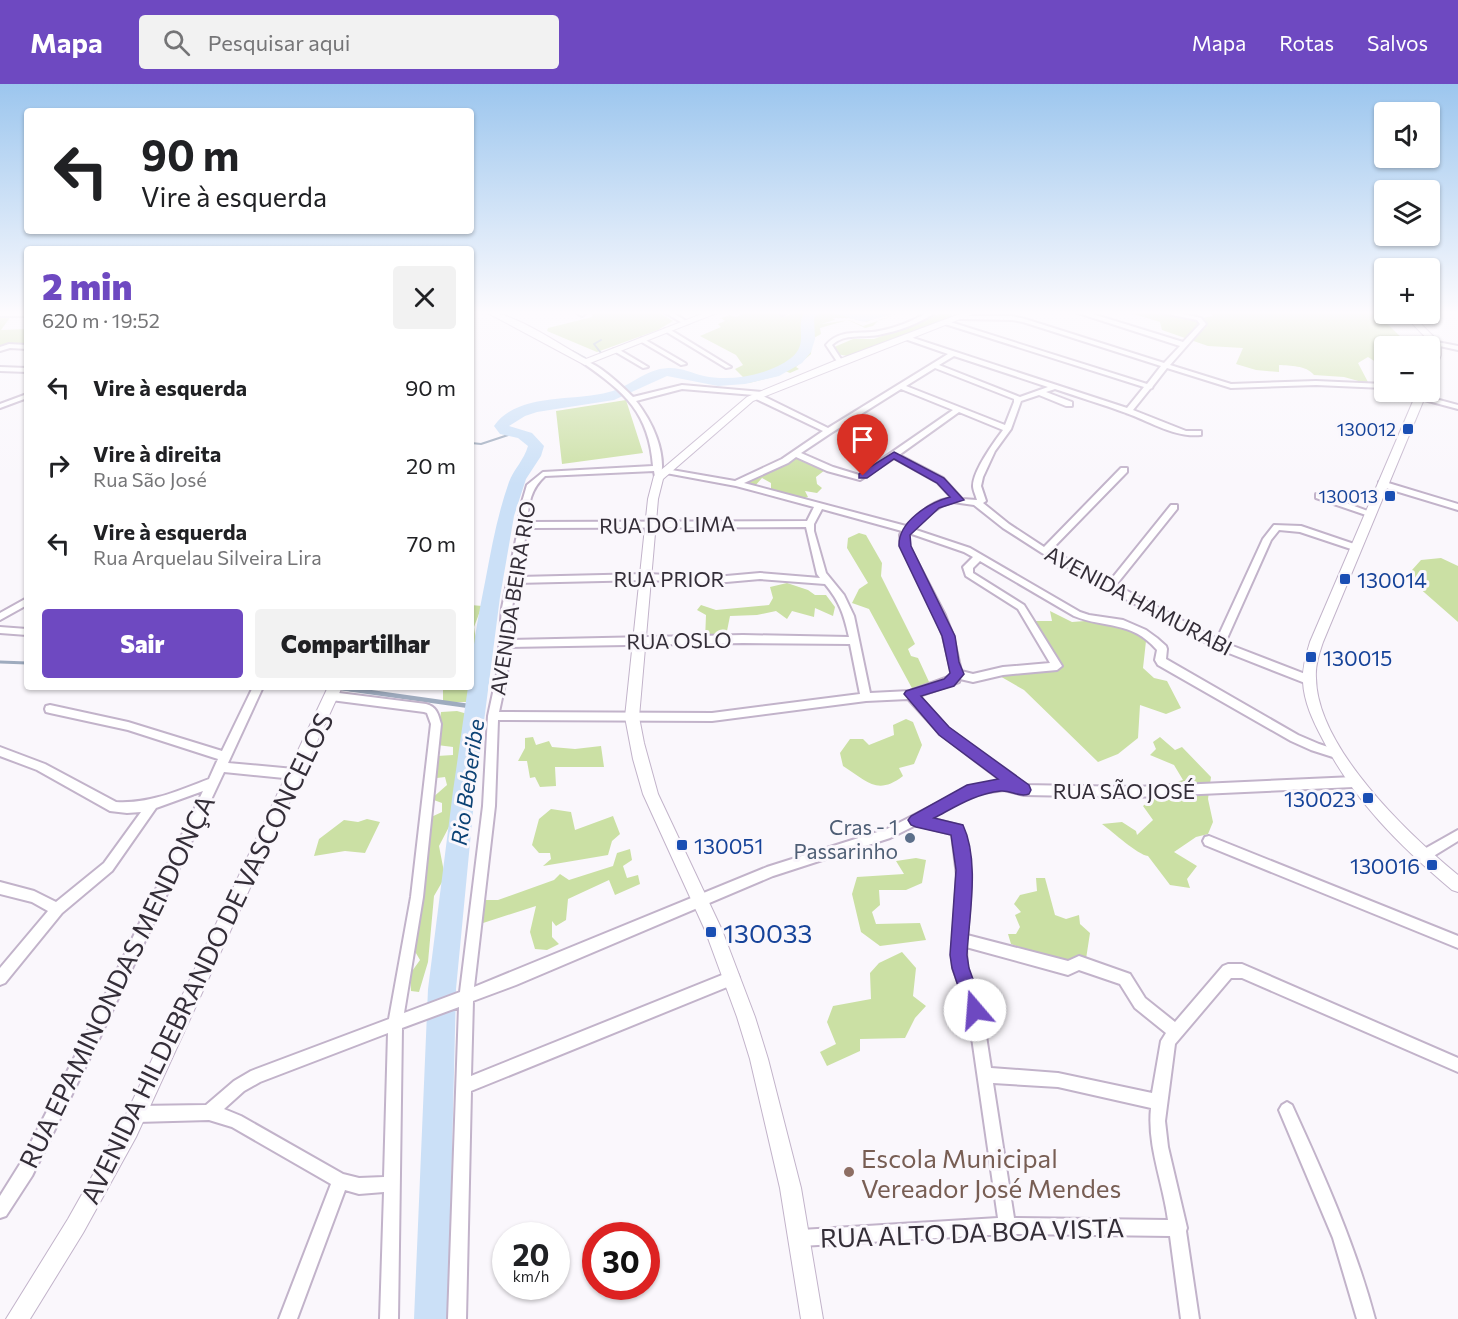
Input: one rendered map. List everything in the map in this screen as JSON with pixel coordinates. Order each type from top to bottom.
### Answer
[{"type":"street","points":[[597,370],[643,413],[653,437],[661,472],[651,524],[632,717],[647,784],[701,900],[732,978],[778,1131],[801,1238],[812,1319]]},
{"type":"street","points":[[661,472],[697,446],[743,404],[813,370]]},
{"type":"street","points":[[736,484],[770,469],[795,454],[926,370]]},
{"type":"street","points":[[945,370],[1015,398],[1054,387]]},
{"type":"street","points":[[1000,370],[1128,411],[1185,433],[1198,433]]},
{"type":"street","points":[[1099,370],[1150,387]]},
{"type":"street","points":[[1128,411],[1163,370]]},
{"type":"street","points":[[1180,370],[1223,385],[1242,387],[1316,383],[1374,386]]},
{"type":"street","points":[[900,386],[1007,429]]},
{"type":"street","points":[[626,396],[682,387],[760,395],[828,431]]},
{"type":"street","points":[[1039,392],[1069,404]]},
{"type":"street","points":[[0,406],[24,397]]},
{"type":"street","points":[[953,678],[948,636],[903,541],[908,529],[942,502],[958,500],[977,503],[983,500],[977,486],[979,477],[991,451],[1007,429],[1015,398]]},
{"type":"street","points":[[1440,401],[1458,407]]},
{"type":"street","points":[[1414,402],[1354,547],[1312,658],[1309,680],[1316,712],[1336,754],[1354,782],[1380,813],[1423,856],[1458,885]]},
{"type":"street","points":[[795,454],[860,478],[958,410]]},
{"type":"street","points":[[894,455],[940,480],[958,500]]},
{"type":"street","points":[[1046,551],[1124,470]]},
{"type":"street","points":[[661,472],[736,484],[908,529],[966,550],[1088,619],[1129,625],[1158,644],[1162,649],[1160,660],[1162,662],[1285,732],[1336,754]]},
{"type":"street","name":"AVENIDA BEIRA RIO","points":[[457,1319],[463,1087],[460,999],[489,806],[493,716],[502,674],[506,617],[524,509],[531,485],[543,474],[661,472]]},
{"type":"street","points":[[1382,484],[1458,507]]},
{"type":"street","points":[[1319,496],[1370,513]]},
{"type":"street","name":"AVENIDA HAMURABI","points":[[977,503],[1006,526],[1110,587],[1219,645],[1309,680]]},
{"type":"street","points":[[819,506],[810,524],[820,568],[825,581],[834,588],[846,608],[866,697]]},
{"type":"street","points":[[1110,587],[1174,507]]},
{"type":"street","name":"RUA DO LIMA","points":[[523,525],[810,524]]},
{"type":"street","points":[[1219,645],[1272,531],[1277,527],[1301,529],[1354,547]]},
{"type":"street","points":[[493,716],[712,717],[866,697],[911,694],[953,678],[973,678],[1003,671],[1057,666],[1021,607],[969,574],[968,567],[979,557]]},
{"type":"street","name":"RUA PRIOR","points":[[512,580],[646,577],[715,580],[770,576],[825,581]]},
{"type":"street","points":[[0,617],[24,602]]},
{"type":"street","points":[[0,630],[24,632]]},
{"type":"street","name":"RUA OSLO","points":[[505,644],[743,639],[853,641]]},
{"type":"street","name":"RUA EPAMINONDAS MENDONÇA","points":[[0,1210],[26,1170],[94,1034],[257,690]]},
{"type":"street","points":[[333,692],[413,705],[432,711],[436,724],[419,877],[395,1024],[389,1319]]},
{"type":"street","name":"AVENIDA HILDEBRANDO DE VASCONCELOS","points":[[17,1319],[95,1196],[137,1114],[333,692]]},
{"type":"street","points":[[911,694],[944,731],[1024,790]]},
{"type":"street","points":[[50,709],[128,726],[222,762],[294,774]]},
{"type":"street","points":[[0,751],[41,767],[114,807],[152,805],[213,782]]},
{"type":"street","name":"RUA SÃO JOSÉ","points":[[209,1112],[239,1086],[256,1076],[460,999],[771,871],[858,845],[916,820],[973,790],[1004,785],[1024,790],[1136,792],[1354,782]]},
{"type":"street","points":[[0,978],[57,909],[108,867],[152,805]]},
{"type":"street","points":[[916,820],[957,830],[961,843],[964,870],[960,968],[975,1010],[1007,1226]]},
{"type":"street","points":[[1423,856],[1458,835]]},
{"type":"street","points":[[1209,841],[1458,942]]},
{"type":"street","points":[[0,888],[34,897],[57,909]]},
{"type":"street","points":[[960,939],[1068,968],[1080,963],[1125,979],[1140,1003],[1176,1032]]},
{"type":"street","points":[[1190,1319],[1179,1228],[1160,1147],[1157,1121],[1159,1102],[1165,1049],[1168,1041],[1228,971],[1242,971],[1458,1065]]},
{"type":"street","points":[[463,1087],[732,978]]},
{"type":"street","points":[[984,1075],[1058,1080],[1159,1102]]},
{"type":"street","points":[[1287,1110],[1341,1230],[1366,1319]]},
{"type":"street","points":[[137,1114],[209,1112],[236,1120],[340,1181],[359,1186],[393,1184]]},
{"type":"street","points":[[288,1319],[340,1181]]},
{"type":"street","name":"RUA ALTO DA BOA VISTA","points":[[801,1238],[1007,1226],[1179,1228]]},
{"type":"green space","points":[[736,370],[798,370],[790,373],[785,371],[777,376],[749,383]]},
{"type":"green space","points":[[1255,370],[1279,370],[1279,372],[1256,370]]},
{"type":"green space","points":[[1308,370],[1361,370],[1369,384],[1344,377],[1314,375]]},
{"type":"green space","points":[[626,400],[643,453],[562,464],[556,411]]},
{"type":"green space","points":[[798,457],[825,470],[816,477],[817,484],[822,488],[817,493],[805,491],[808,497],[802,499],[771,491],[771,483],[762,478],[754,487],[741,484]]},
{"type":"green space","points":[[859,533],[866,535],[882,563],[881,576],[915,644],[908,649],[911,656],[918,658],[930,684],[913,690],[869,609],[852,603],[859,589],[868,583],[847,548],[848,538]]},
{"type":"green space","points":[[1441,558],[1458,566],[1458,622],[1417,586],[1412,570],[1421,560]]},
{"type":"green space","points":[[787,583],[808,590],[815,595],[826,595],[835,607],[833,616],[815,608],[814,617],[792,611],[787,619],[776,611],[757,615],[730,616],[726,636],[705,640],[706,615],[697,610],[701,605],[716,610],[769,605],[773,598],[770,587]]},
{"type":"green space","points":[[474,605],[482,606],[474,627]]},
{"type":"green space","points":[[1050,611],[1072,622],[1085,621],[1124,626],[1146,641],[1143,668],[1154,678],[1167,681],[1181,708],[1166,714],[1140,705],[1138,738],[1118,754],[1098,762],[1024,690],[998,675],[1056,666],[1034,621],[1052,621]]},
{"type":"green space","points":[[474,627],[478,653],[473,702],[443,702],[443,690],[474,690]]},
{"type":"green space","points":[[457,711],[471,715],[452,821],[439,846],[445,877],[434,896],[428,962],[419,992],[411,991],[410,974],[420,960],[413,948],[429,818],[442,812],[442,803],[431,799],[447,785],[445,777],[429,779],[437,756],[453,755],[453,747],[437,745],[441,712]]},
{"type":"green space","points":[[906,719],[913,722],[922,745],[914,764],[899,768],[903,776],[894,782],[879,786],[866,781],[843,766],[840,753],[850,739],[863,739],[869,745],[894,735],[893,725]]},
{"type":"green space","points":[[533,737],[536,745],[549,741],[552,747],[575,749],[601,746],[604,767],[555,767],[556,786],[540,787],[535,777],[530,778],[527,761],[518,761],[525,748],[525,738]]},
{"type":"green space","points":[[1160,737],[1175,750],[1182,747],[1211,777],[1208,799],[1213,822],[1208,834],[1196,837],[1174,852],[1197,866],[1187,879],[1190,888],[1170,885],[1148,856],[1132,848],[1102,824],[1122,822],[1136,831],[1137,835],[1153,820],[1143,806],[1169,784],[1183,780],[1174,765],[1150,755],[1156,749],[1153,742]]},
{"type":"green space","points":[[551,809],[571,812],[575,830],[613,816],[620,834],[612,841],[608,855],[543,866],[551,859],[550,853],[539,853],[532,845],[539,819]]},
{"type":"green space","points":[[367,819],[380,822],[365,853],[345,851],[314,856],[319,839],[344,820],[358,822]]},
{"type":"green space","points":[[630,849],[632,860],[623,866],[627,878],[638,875],[640,884],[615,895],[609,880],[568,899],[566,920],[556,926],[552,921],[552,937],[559,944],[547,950],[535,949],[530,932],[536,906],[480,924],[482,905],[485,900],[498,900],[554,880],[560,874],[569,880],[613,866],[617,853]]},
{"type":"green space","points":[[916,858],[926,860],[922,883],[906,890],[879,890],[880,905],[872,912],[876,924],[920,923],[926,940],[880,946],[861,932],[852,894],[857,877],[904,874],[896,861]]},
{"type":"green space","points":[[1036,878],[1045,878],[1055,915],[1066,919],[1079,915],[1080,924],[1090,933],[1086,959],[1073,957],[1066,963],[1011,944],[1008,934],[1016,934],[1020,927],[1015,915],[1021,912],[1014,904],[1020,895],[1037,891]]},
{"type":"green space","points":[[902,952],[916,968],[913,996],[926,1006],[915,1018],[905,1038],[860,1039],[860,1051],[827,1066],[820,1052],[836,1044],[827,1022],[833,1006],[871,999],[870,973],[879,963]]},
{"type":"waterway","name":"Rio Beberibe","points":[[431,1319],[442,989],[464,791],[491,597],[506,516],[518,479],[533,456],[536,446],[527,437],[505,431],[501,426],[508,418],[534,408],[617,395],[659,373],[677,373],[702,380],[731,382],[760,377],[781,370]]},
{"type":"waterway","points":[[474,443],[481,444],[514,433]]},
{"type":"waterway","points":[[0,662],[24,663]]},
{"type":"waterway","points":[[355,690],[476,707]]},
{"type":"place","name":"130012","points":[[1408,429]]},
{"type":"place","name":"130013","points":[[1390,496]]},
{"type":"place","name":"130014","points":[[1345,579]]},
{"type":"place","name":"130015","points":[[1311,657]]},
{"type":"place","name":"130023","points":[[1368,798]]},
{"type":"place","name":"Cras - 1 Passarinho","points":[[910,838]]},
{"type":"place","name":"130051","points":[[682,845]]},
{"type":"place","name":"130016","points":[[1432,865]]},
{"type":"place","name":"130033","points":[[711,932]]},
{"type":"place","name":"Escola Municipal Vereador José Mendes","points":[[849,1172]]},
{"type":"route","points":[[863,476],[894,455],[940,480],[958,500],[942,502],[935,506],[904,535],[905,546],[940,615],[948,636],[952,662],[957,674],[955,679],[949,682],[911,694],[944,731],[1024,790],[1009,785],[992,785],[973,790],[916,820],[957,830],[964,870],[960,968],[975,1010]]}]
